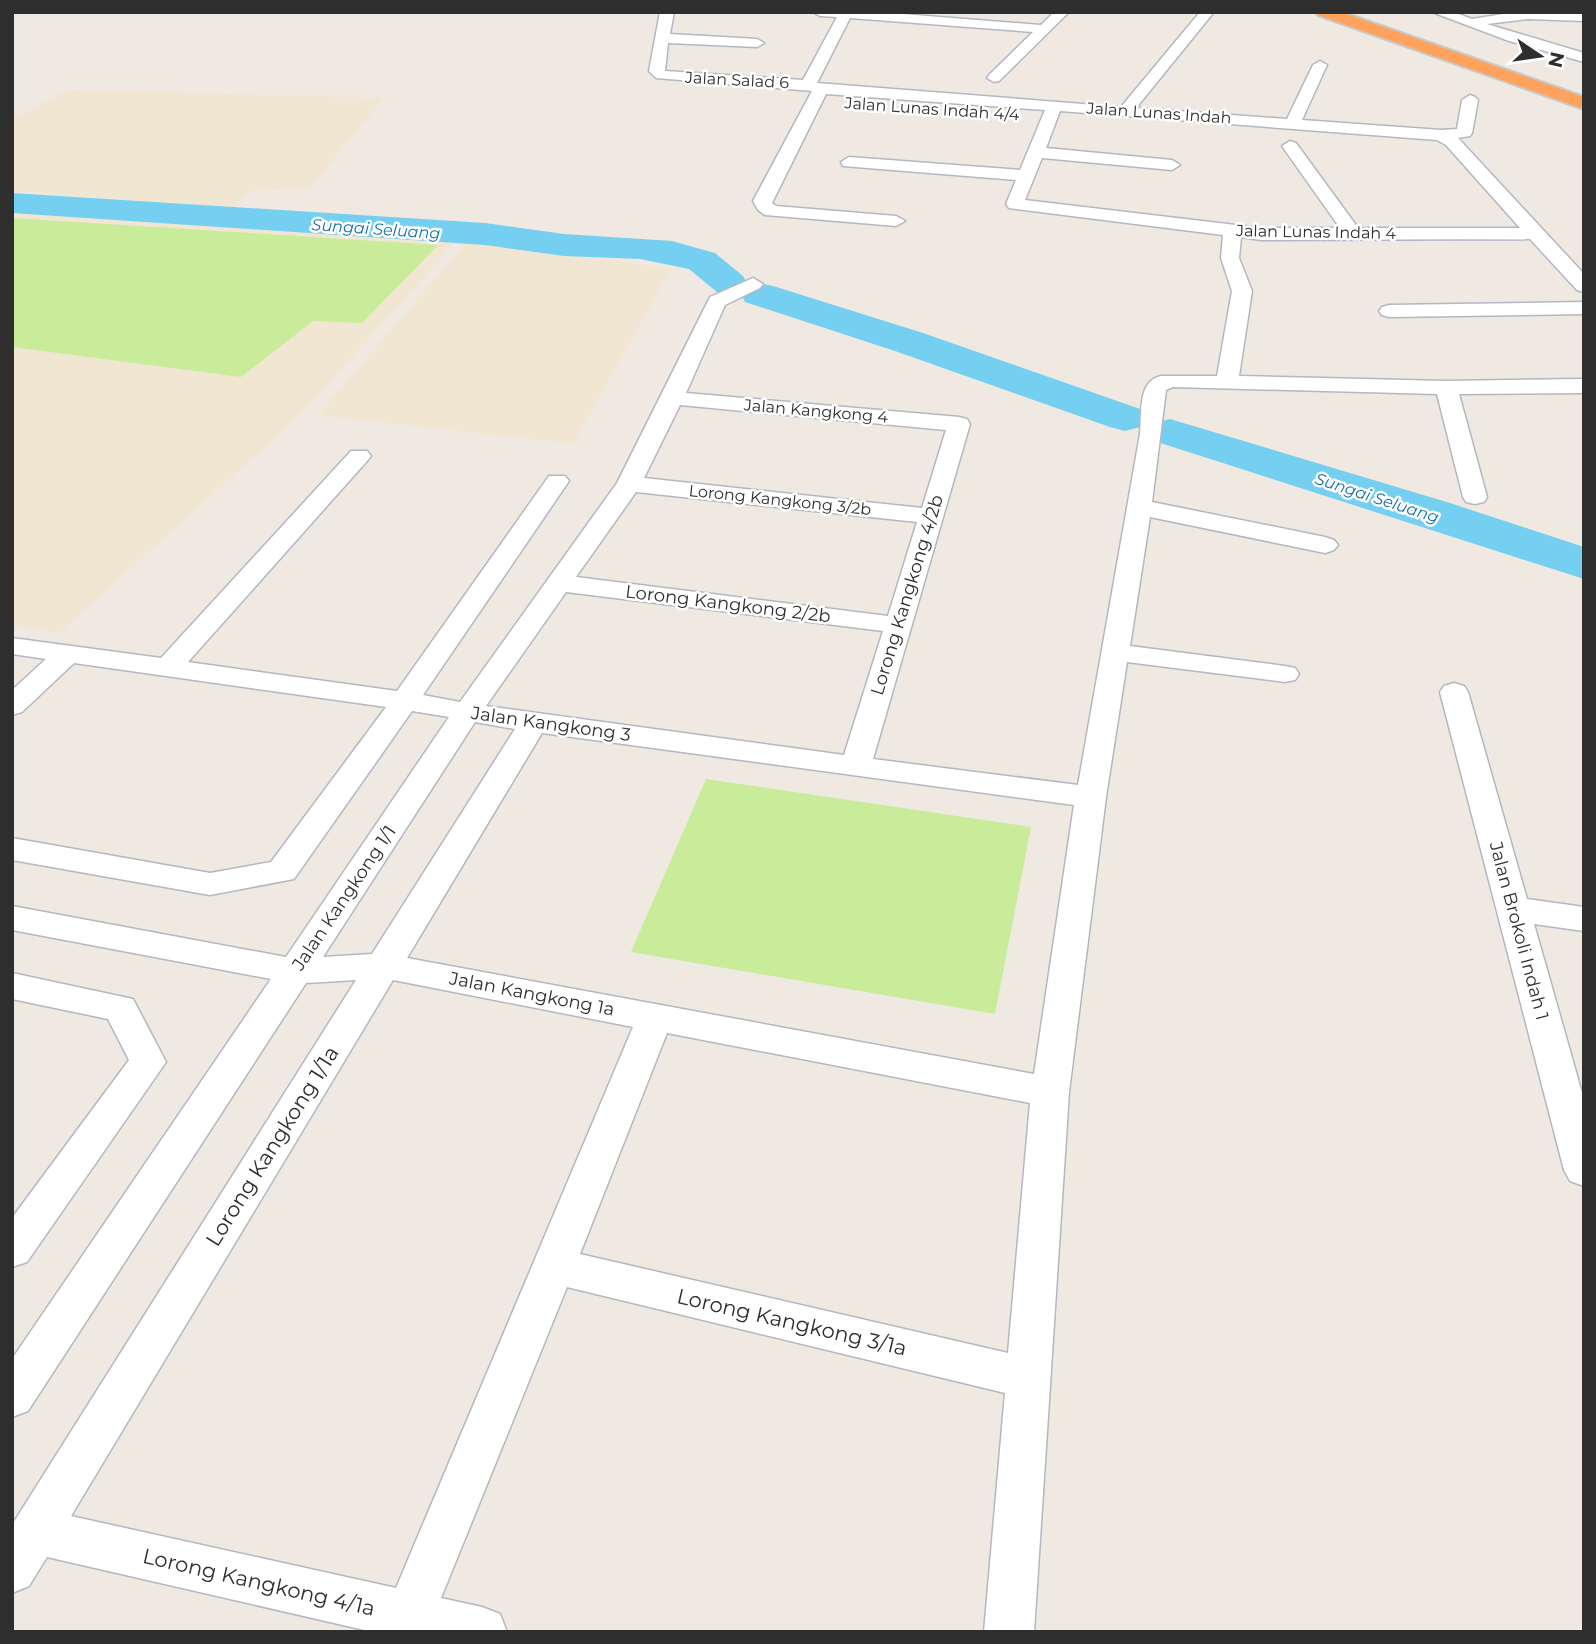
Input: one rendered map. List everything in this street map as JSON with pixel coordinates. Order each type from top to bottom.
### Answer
[{"type":"highway","points":[[1324,12],[1584,103]]},
{"type":"highway","points":[[1347,12],[1584,94]]},
{"type":"street","points":[[667,12],[662,38],[757,43]]},
{"type":"street","points":[[820,12],[844,16],[1045,29]]},
{"type":"street","points":[[994,78],[1062,12]]},
{"type":"street","points":[[1126,110],[1207,12]]},
{"type":"street","points":[[1439,12],[1584,58]]},
{"type":"street","points":[[1467,22],[1527,15],[1584,17]]},
{"type":"street","points":[[844,16],[815,92],[762,201],[771,211],[897,221]]},
{"type":"street","name":"Jalan Salad 6","points":[[662,38],[656,71],[666,76],[815,92]]},
{"type":"street","points":[[1292,124],[1320,65]]},
{"type":"street","name":"Jalan Lunas Indah","points":[[815,92],[1052,111],[1126,110],[1441,135]]},
{"type":"street","points":[[1441,135],[1464,133],[1470,100]]},
{"type":"street","points":[[849,162],[1026,176],[1052,111]]},
{"type":"street","points":[[1441,135],[1452,142],[1584,286]]},
{"type":"street","points":[[1290,146],[1353,234]]},
{"type":"street","points":[[1036,152],[1172,165]]},
{"type":"street","name":"Jalan Lunas Indah 4","points":[[1026,176],[1015,204],[1232,231],[1261,234],[1535,233]]},
{"type":"street","points":[[1227,382],[1242,291],[1230,258],[1232,231]]},
{"type":"street","name":"Jalan Kangkong 1/1","points":[[12,1397],[467,712],[628,484],[673,398],[717,301],[753,284]]},
{"type":"street","points":[[1389,311],[1584,307]]},
{"type":"street","points":[[1009,1632],[1050,1091],[1091,796],[1152,426],[1155,388],[1161,382],[1446,388],[1584,386]]},
{"type":"street","points":[[1446,388],[1475,497]]},
{"type":"street","name":"Jalan Kangkong 4","points":[[673,398],[959,424]]},
{"type":"street","name":"Lorong Kangkong 4/2b","points":[[856,766],[959,424]]},
{"type":"street","points":[[167,669],[359,456]]},
{"type":"street","points":[[12,849],[210,884],[282,871],[405,701],[557,481]]},
{"type":"street","name":"Lorong Kangkong 3/2b","points":[[628,484],[930,516]]},
{"type":"street","points":[[1139,507],[1325,545]]},
{"type":"street","name":"Lorong Kangkong 2/2b","points":[[557,583],[898,625]]},
{"type":"street","name":"Jalan Kangkong 3","points":[[12,646],[405,701],[533,723],[1091,796]]},
{"type":"street","points":[[1115,652],[1285,674]]},
{"type":"street","points":[[12,706],[66,655]]},
{"type":"street","name":"Jalan Brokoli Indah 1","points":[[1454,692],[1584,1170]]},
{"type":"street","name":"Lorong Kangkong 1/1a","points":[[24,1550],[533,723]]},
{"type":"street","points":[[1513,909],[1584,919]]},
{"type":"street","name":"Jalan Kangkong 1a","points":[[12,918],[295,971],[383,966],[1050,1091]]},
{"type":"street","points":[[12,986],[120,1008],[148,1062],[12,1250]]},
{"type":"street","points":[[405,1624],[555,1266],[655,1018]]},
{"type":"street","name":"Lorong Kangkong 3/1a","points":[[555,1266],[1028,1378]]},
{"type":"street","name":"Lorong Kangkong 4/1a","points":[[24,1550],[405,1624],[482,1632]]},
{"type":"shaded area","points":[[69,90],[384,98],[309,189],[247,191],[234,208],[12,191],[12,119]]},
{"type":"shaded area","points":[[12,210],[459,238],[296,419],[59,633],[12,625]]},
{"type":"shaded area","points":[[468,240],[671,269],[573,444],[318,415]]},
{"type":"green space","points":[[12,218],[438,245],[362,323],[313,321],[241,377],[12,347]]},
{"type":"green space","points":[[706,779],[1031,827],[995,1014],[631,952]]},
{"type":"waterway","name":"Sungai Seluang","points":[[12,203],[485,234],[564,245],[640,248],[672,252],[702,261],[730,284]]},
{"type":"waterway","name":"Sungai Seluang","points":[[759,294],[909,342],[1125,418]]},
{"type":"waterway","name":"Sungai Seluang","points":[[1170,432],[1433,513],[1584,564]]}]
